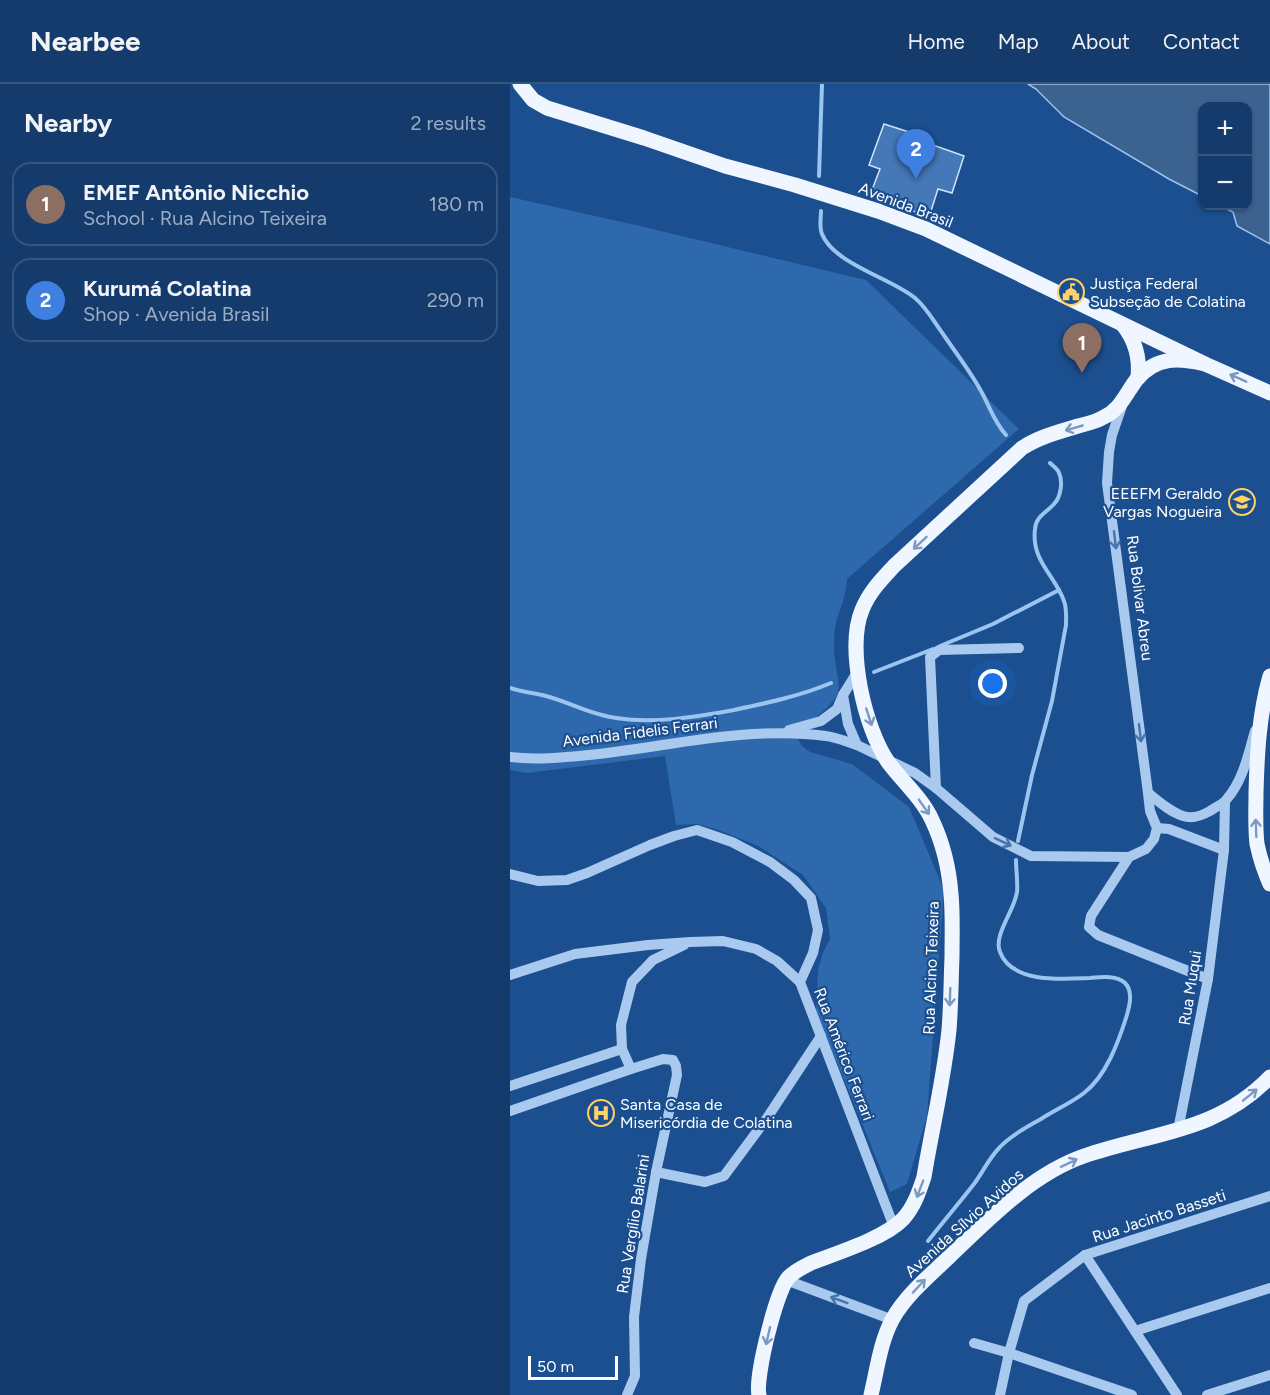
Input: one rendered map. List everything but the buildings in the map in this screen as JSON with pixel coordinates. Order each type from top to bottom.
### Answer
[{"type":"main road","name":"Avenida Brasil","points":[[520,84],[533,100],[547,108],[725,166],[878,211],[926,230],[1270,393]]},
{"type":"main road","points":[[1121,323],[1129,332],[1137,349],[1138,378]]},
{"type":"main road","name":"Rua Bolivar Abreu","points":[[1124,400],[1138,378],[1162,361],[1184,359],[1205,364]]},
{"type":"main road","name":"Rua Alcino Teixeira","points":[[786,1280],[811,1263],[894,1227],[911,1208],[924,1177],[949,1030],[953,917],[948,870],[931,818],[888,761],[868,718],[856,649],[861,611],[868,597],[894,566],[1022,448],[1047,435],[1103,418],[1124,400]]},
{"type":"main road","points":[[1268,684],[1260,730],[1256,828],[1260,858],[1270,884]]},
{"type":"main road","name":"Avenida Sílvio Avidos","points":[[871,1395],[885,1338],[893,1320],[913,1293],[992,1217],[1031,1184],[1082,1157],[1216,1117],[1252,1094],[1270,1077]]},
{"type":"main road","points":[[759,1395],[758,1380],[776,1302],[786,1280]]},
{"type":"street","name":"Rua Bolivar Abreu","points":[[1124,400],[1112,435],[1107,483],[1150,811],[1157,828]]},
{"type":"street","points":[[936,788],[930,657],[939,650],[1019,648]]},
{"type":"street","name":"Avenida Fidelis Ferrari","points":[[774,734],[821,721],[837,709],[858,671]]},
{"type":"street","points":[[1148,793],[1184,816],[1206,813],[1225,802],[1245,767],[1268,684]]},
{"type":"street","points":[[843,695],[848,724],[857,745]]},
{"type":"street","name":"Avenida Fidelis Ferrari","points":[[510,758],[530,760],[610,753],[709,737],[774,734],[827,736],[857,745],[915,773],[993,837],[1031,856],[1129,857]]},
{"type":"street","name":"Rua Muqui","points":[[1178,1130],[1208,979],[1224,850],[1225,802]]},
{"type":"street","points":[[1169,829],[1184,816]]},
{"type":"street","points":[[1208,979],[1098,935],[1089,927],[1091,916],[1129,857],[1146,849],[1155,839],[1157,828],[1169,829],[1224,850]]},
{"type":"street","name":"Rua Américo Ferrari","points":[[510,874],[538,881],[567,880],[658,842],[697,830],[732,842],[770,862],[794,880],[811,898],[818,930],[813,953],[800,982],[894,1227]]},
{"type":"street","points":[[510,975],[575,954],[690,942],[723,941],[756,949],[777,962],[800,982]]},
{"type":"street","points":[[510,1111],[631,1069],[622,1049],[621,1025],[632,982],[653,960],[690,942]]},
{"type":"street","points":[[656,1172],[705,1182],[724,1176],[767,1118],[821,1036]]},
{"type":"street","points":[[510,1086],[622,1049]]},
{"type":"street","name":"Rua Vergílio Balarini","points":[[627,1395],[634,1376],[634,1317],[641,1259],[656,1172],[678,1075],[673,1060],[663,1059],[631,1069]]},
{"type":"street","name":"Rua Jacinto Basseti","points":[[1000,1395],[1024,1301],[1085,1255],[1270,1196]]},
{"type":"street","points":[[1085,1255],[1177,1395]]},
{"type":"street","points":[[786,1280],[893,1320]]},
{"type":"street","points":[[1135,1330],[1270,1288]]},
{"type":"street","points":[[974,1343],[1132,1395]]},
{"type":"street","points":[[1207,1395],[1270,1375]]},
{"type":"shaded area","points":[[1028,84],[1270,84],[1270,244],[1237,226],[1233,212],[1229,210],[1252,210],[1252,102],[1198,102],[1198,194],[1064,117]]},
{"type":"shaded area","points":[[510,197],[866,280],[1019,429],[847,579],[846,591],[834,633],[838,692],[832,703],[797,737],[802,746],[810,752],[852,764],[909,807],[944,890],[927,1116],[907,1184],[890,1192],[816,1011],[818,969],[830,939],[826,908],[803,875],[758,846],[719,830],[697,824],[676,825],[665,756],[527,773],[510,770]]},
{"type":"waterway","points":[[819,176],[822,84]]},
{"type":"waterway","points":[[821,211],[820,225],[828,245],[850,262],[905,291],[923,306],[972,376],[1006,435]]},
{"type":"waterway","points":[[1018,841],[1032,775],[1052,701],[1066,625],[1064,601],[1040,559],[1035,540],[1037,521],[1056,501],[1061,489],[1057,469],[1050,463]]},
{"type":"waterway","points":[[940,646],[993,624],[1059,590]]},
{"type":"waterway","points":[[874,672],[933,649]]},
{"type":"waterway","points":[[510,688],[546,696],[607,716],[631,720],[660,720],[734,710],[771,702],[831,683]]},
{"type":"waterway","points":[[928,1241],[1004,1143],[1025,1128],[1079,1097],[1099,1078],[1119,1038],[1128,1010],[1129,991],[1122,980],[1104,977],[1066,979],[1039,977],[1015,970],[1006,962],[1000,952],[999,938],[1017,892],[1016,860]]},
{"type":"place","name":"Kurumá Colatina","points":[[916,179]]},
{"type":"place","name":"Justiça Federal Subseção de Colatina","points":[[1071,292]]},
{"type":"place","name":"EMEF Antônio Nicchio","points":[[1082,373]]},
{"type":"place","name":"EEEFM Geraldo Vargas Nogueira","points":[[1242,502]]},
{"type":"place","name":"Santa Casa de Misericórdia de Colatina","points":[[601,1113]]}]
